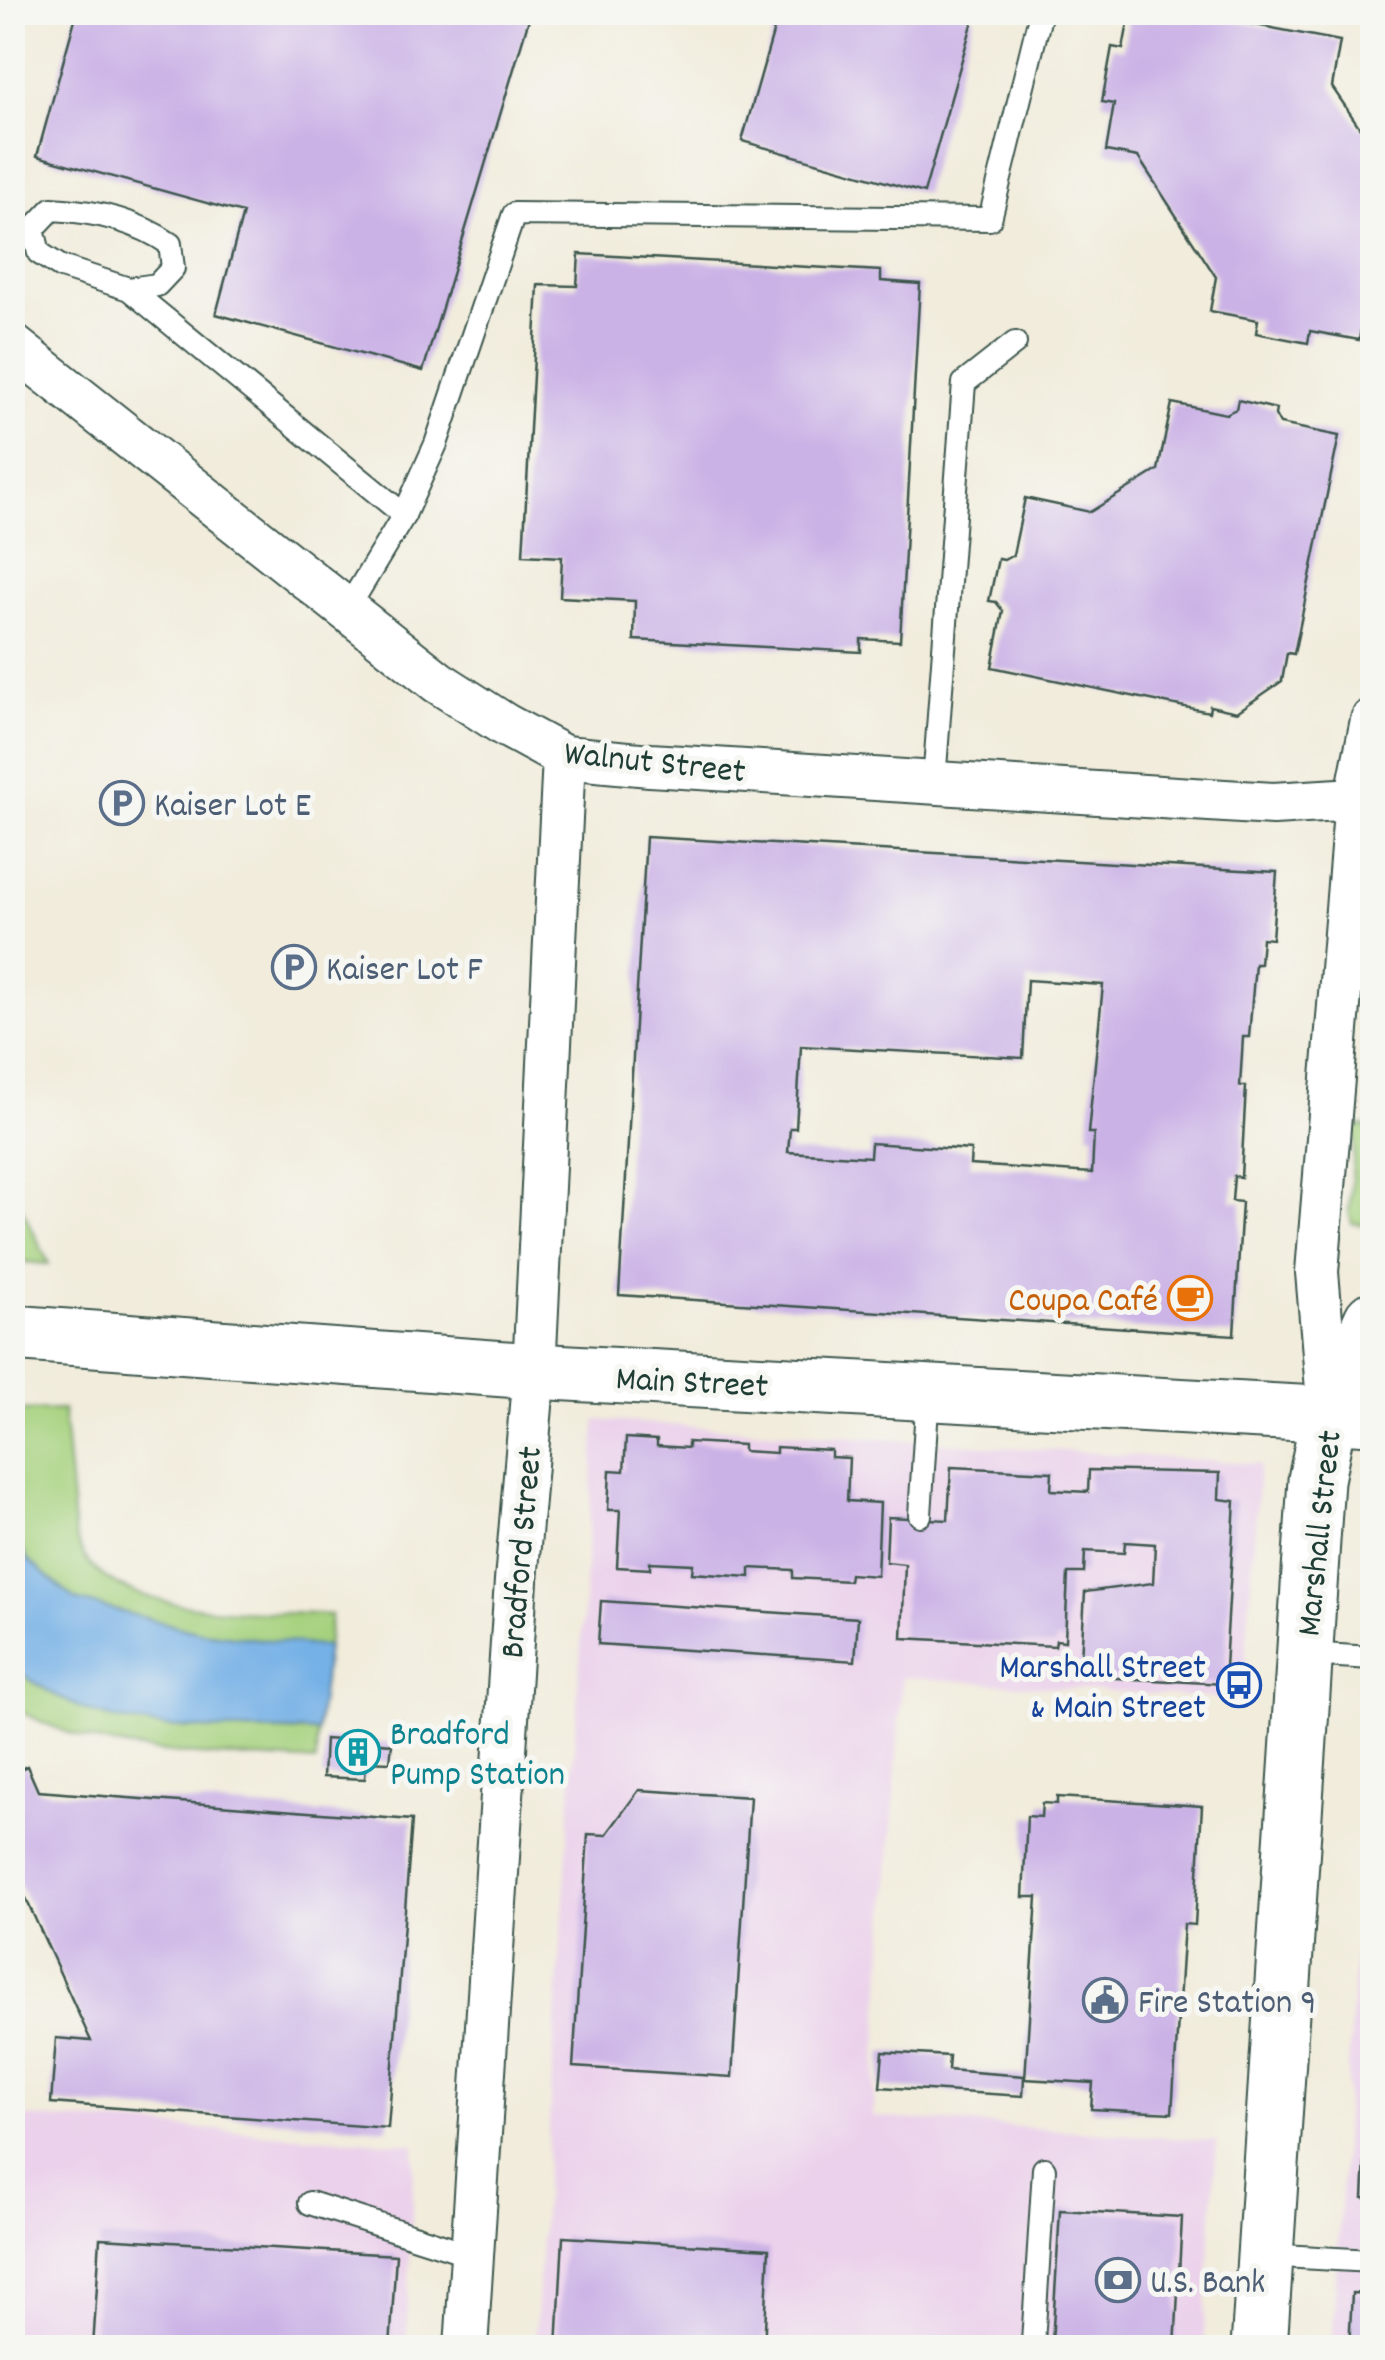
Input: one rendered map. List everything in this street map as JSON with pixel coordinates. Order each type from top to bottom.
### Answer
[{"type":"street","name":"Walnut Street","points":[[12,344],[438,682],[564,757],[650,766],[1274,804],[1364,799]]},
{"type":"street","name":"Marshall Street","points":[[1259,2348],[1316,1480],[1351,1415],[1317,1272],[1372,720]]},
{"type":"street","name":"Bradford Street","points":[[466,2348],[506,1726],[534,1372],[564,757]]},
{"type":"street","points":[[1351,1415],[1372,1320]]},
{"type":"street","name":"Main Street","points":[[38,1334],[534,1372],[1351,1415]]},
{"type":"lane","points":[[346,611],[404,515],[436,444],[514,214],[990,218],[1041,12]]},
{"type":"lane","points":[[130,289],[156,285],[173,268],[170,244],[148,229],[76,210],[52,209],[33,229],[39,253],[61,268],[130,289],[404,515]]},
{"type":"lane","points":[[934,782],[964,382],[1015,343]]},
{"type":"lane","points":[[920,1515],[928,1392]]},
{"type":"lane","points":[[1306,1654],[1372,1658]]},
{"type":"lane","points":[[1033,2343],[1044,2169]]},
{"type":"lane","points":[[310,2203],[473,2255]]},
{"type":"lane","points":[[1264,2255],[1372,2261]]},
{"type":"shaded area","points":[[596,1420],[1259,1464],[1243,1700],[902,1677],[873,2117],[1217,2141],[1203,2347],[534,2348]]},
{"type":"shaded area","points":[[1372,1655],[1372,2347],[1332,2347]]},
{"type":"shaded area","points":[[12,2116],[415,2144],[406,2347],[13,2347]]},
{"type":"green space","points":[[1356,1126],[1372,1127],[1372,1213],[1364,1225],[1352,1223],[1349,1211]]},
{"type":"green space","points":[[13,1190],[49,1264],[13,1261]]},
{"type":"green space","points":[[63,1410],[75,1532],[93,1567],[118,1585],[188,1606],[331,1615],[327,1647],[200,1632],[75,1600],[27,1559],[13,1529],[15,1411]]},
{"type":"green space","points":[[12,1668],[73,1704],[118,1719],[174,1727],[317,1732],[316,1762],[175,1753],[82,1737],[13,1708]]},
{"type":"water","points":[[12,1529],[27,1559],[75,1600],[200,1632],[327,1647],[317,1732],[174,1728],[119,1720],[73,1704],[22,1674],[13,1668]]},
{"type":"building","points":[[77,12],[531,12],[423,371],[216,314],[243,213],[37,156]]},
{"type":"building","points":[[779,12],[960,12],[974,17],[924,193],[742,141]]},
{"type":"building","points":[[1130,12],[1188,12],[1340,41],[1332,87],[1360,128],[1372,131],[1372,267],[1359,340],[1310,331],[1308,343],[1256,333],[1258,320],[1210,311],[1216,277],[1138,157],[1106,151],[1114,104],[1102,102],[1112,47],[1123,49]]},
{"type":"building","points":[[579,254],[881,271],[881,281],[920,284],[900,641],[861,639],[861,652],[634,640],[635,601],[560,597],[562,557],[523,555],[538,285],[577,286]]},
{"type":"building","points":[[1238,400],[1276,409],[1280,424],[1339,436],[1294,654],[1287,653],[1282,681],[1237,712],[1210,706],[1209,712],[992,667],[1003,611],[996,602],[989,601],[998,559],[1013,555],[1025,498],[1090,512],[1158,470],[1172,403],[1226,414],[1236,409]]},
{"type":"building","points":[[646,837],[1277,872],[1272,939],[1262,938],[1260,964],[1255,964],[1249,1037],[1243,1037],[1240,1086],[1246,1086],[1241,1177],[1234,1176],[1232,1201],[1242,1202],[1234,1335],[619,1295]],"holes":[[[1027,980],[1103,985],[1088,1133],[1094,1133],[1092,1173],[970,1165],[971,1150],[871,1143],[870,1157],[788,1152],[790,1128],[796,1128],[801,1046],[1023,1058]]]},
{"type":"building","points":[[626,1438],[688,1448],[688,1442],[743,1445],[743,1451],[776,1453],[776,1447],[831,1450],[831,1457],[849,1458],[847,1501],[880,1503],[877,1576],[850,1574],[849,1581],[793,1578],[793,1570],[750,1568],[750,1577],[692,1573],[693,1564],[650,1562],[650,1569],[617,1567],[620,1510],[608,1510],[610,1470],[624,1471]]},
{"type":"building","points":[[951,1467],[1052,1472],[1051,1490],[1088,1492],[1089,1470],[1220,1473],[1219,1499],[1235,1501],[1224,1684],[1080,1676],[1085,1592],[1153,1583],[1155,1544],[1125,1542],[1124,1553],[1085,1551],[1084,1573],[1068,1573],[1065,1641],[1056,1640],[1055,1646],[902,1638],[905,1564],[886,1562],[888,1517],[948,1520]]},
{"type":"building","points":[[601,1601],[858,1618],[855,1661],[598,1644]]},
{"type":"building","name":"Bradford Pump Station","points":[[325,1739],[392,1744],[390,1762],[366,1761],[365,1779],[323,1777]]},
{"type":"building","points":[[27,1766],[38,1791],[412,1820],[388,2128],[51,2103],[56,2038],[91,2041],[12,1868],[12,1773]]},
{"type":"building","points":[[639,1790],[750,1797],[732,2077],[573,2067],[588,1834],[606,1835]]},
{"type":"building","name":"Fire Station 9","points":[[1057,1797],[1202,1806],[1195,1925],[1184,1924],[1172,2113],[1091,2109],[1093,2083],[1025,2079],[1037,1897],[1023,1897],[1027,1816],[1041,1817],[1042,1803],[1057,1804]]},
{"type":"building","points":[[883,2052],[949,2056],[948,2070],[1024,2076],[1023,2096],[880,2087]]},
{"type":"building","points":[[1372,2077],[1372,2199],[1363,2198]]},
{"type":"building","name":"U.S. Bank","points":[[1060,2210],[1182,2217],[1175,2348],[1008,2348],[1008,2342],[1052,2344]]},
{"type":"building","points":[[563,2237],[769,2249],[764,2348],[557,2348]]},
{"type":"building","points":[[100,2238],[396,2255],[390,2348],[93,2348]]},
{"type":"building","points":[[1352,2293],[1372,2294],[1372,2348],[1349,2348]]},
{"type":"place","name":"Kaiser Lot E","points":[[122,803]]},
{"type":"place","name":"Kaiser Lot F","points":[[294,967]]},
{"type":"place","name":"Coupa Café","points":[[1190,1298]]},
{"type":"place","name":"Marshall Street & Main Street","points":[[1239,1685]]},
{"type":"place","name":"Bradford Pump Station","points":[[358,1752]]},
{"type":"place","name":"Fire Station 9","points":[[1105,2000]]},
{"type":"place","name":"U.S. Bank","points":[[1118,2280]]}]
